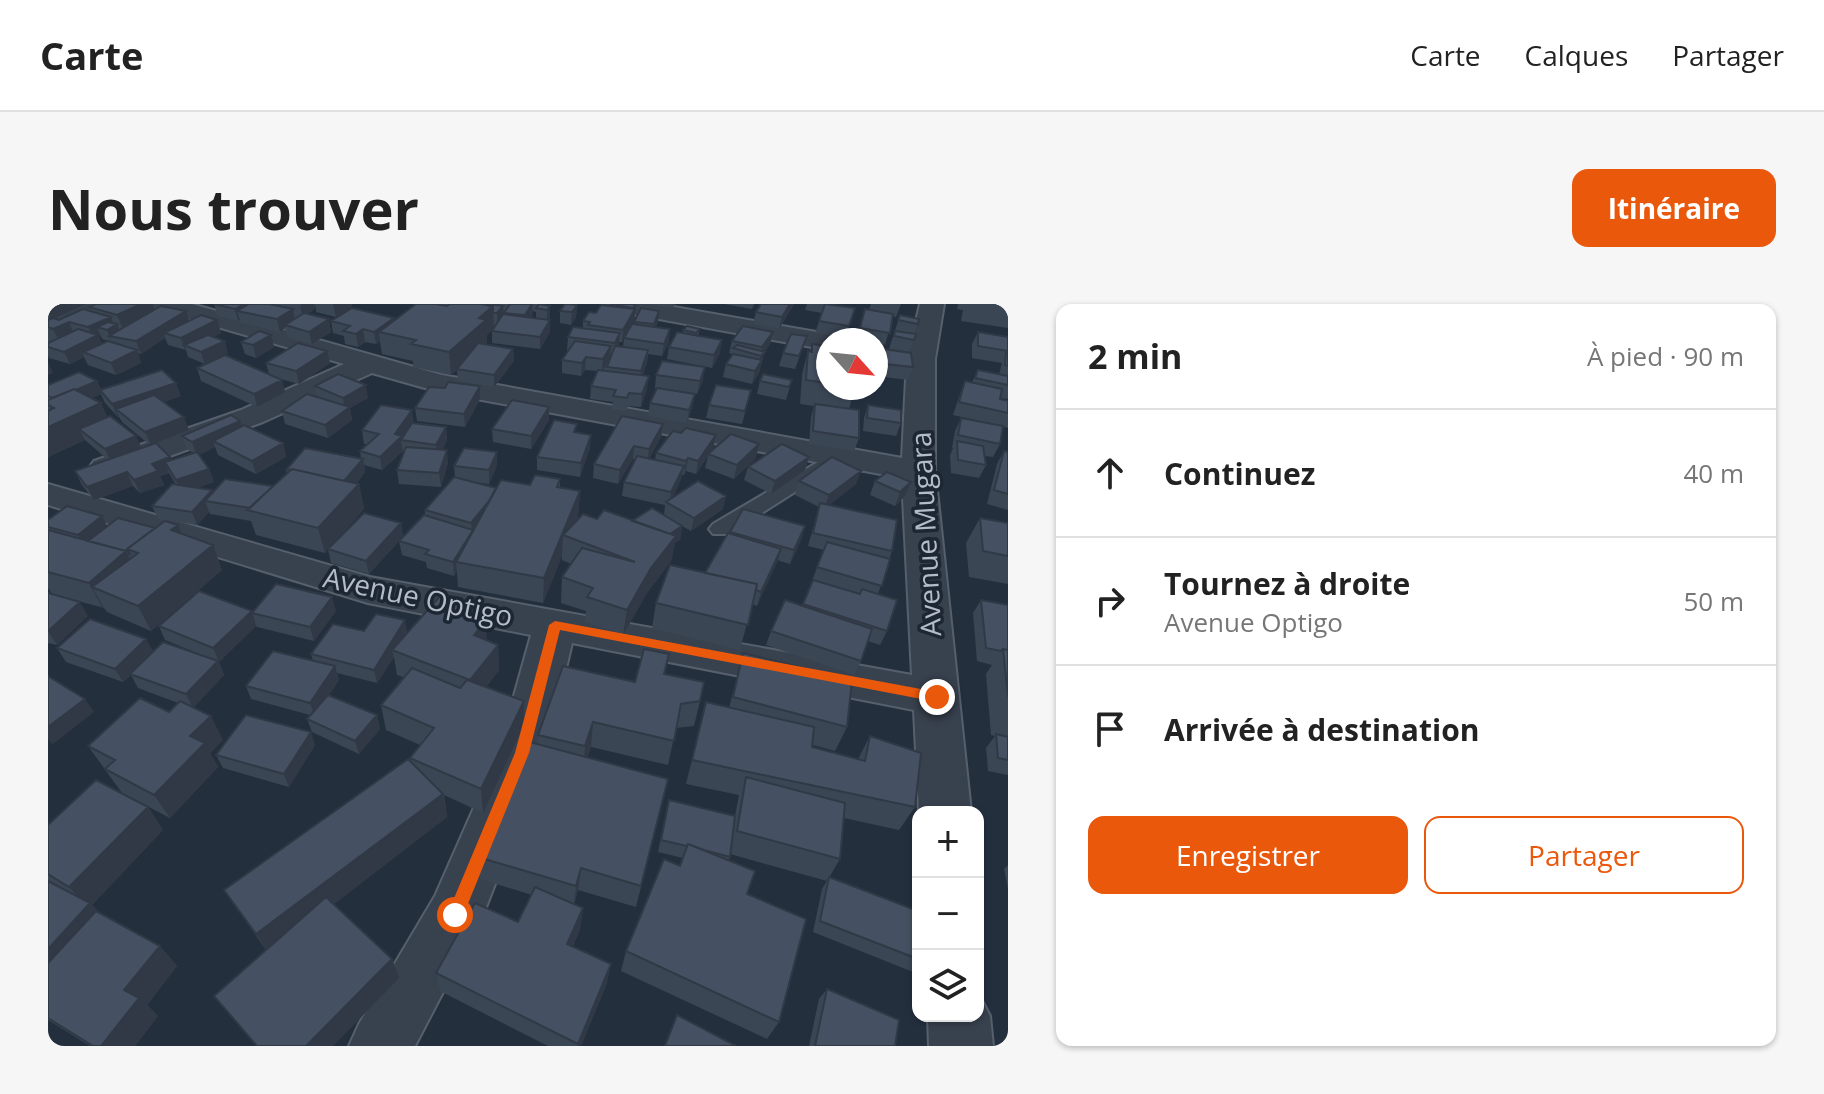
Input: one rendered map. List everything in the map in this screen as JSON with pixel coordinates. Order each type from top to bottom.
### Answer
[{"type":"street","points":[[48,328],[100,304]]},
{"type":"street","points":[[165,304],[439,383],[918,471]]},
{"type":"street","points":[[615,304],[816,340]]},
{"type":"street","name":"Avenue Mugara","points":[[932,304],[906,356],[945,806]]},
{"type":"street","points":[[48,492],[252,416],[368,364]]},
{"type":"street","name":"Avenue Optigo","points":[[48,492],[368,590],[937,697]]},
{"type":"street","points":[[381,1046],[455,915],[516,768],[555,625]]},
{"type":"street","points":[[959,1022],[961,1046]]},
{"type":"lane","points":[[721,529],[838,456]]},
{"type":"building","points":[[96,304],[141,304],[117,315],[89,307]]},
{"type":"building","points":[[214,304],[244,304],[235,309]]},
{"type":"building","points":[[249,304],[293,309],[277,319],[237,311]]},
{"type":"building","points":[[416,304],[493,306],[479,318],[486,320],[449,352],[411,344],[416,340],[379,332]]},
{"type":"building","points":[[490,304],[503,306],[493,313]]},
{"type":"building","points":[[510,304],[532,304],[525,315],[504,313]]},
{"type":"building","points":[[539,304],[550,306],[547,310],[536,308]]},
{"type":"building","points":[[565,304],[577,305],[572,312],[560,311]]},
{"type":"building","points":[[610,304],[636,304],[633,308]]},
{"type":"building","points":[[761,304],[790,304],[782,317],[756,312]]},
{"type":"building","points":[[825,304],[855,308],[849,326],[819,321]]},
{"type":"building","points":[[601,305],[635,309],[623,330],[588,325],[590,322],[583,321],[589,312],[596,313]]},
{"type":"building","points":[[161,306],[186,311],[136,341],[109,336]]},
{"type":"building","points":[[352,308],[394,318],[374,332],[363,329],[356,334],[343,331],[350,326],[331,321]]},
{"type":"building","points":[[641,308],[659,311],[654,324],[634,322]]},
{"type":"building","points":[[83,309],[111,317],[88,327],[69,322],[53,329],[48,327],[48,320],[59,320]]},
{"type":"building","points":[[865,309],[893,314],[890,333],[888,328],[860,328]]},
{"type":"building","points":[[304,313],[329,319],[309,332],[285,325]]},
{"type":"building","points":[[503,314],[550,320],[540,337],[492,331]]},
{"type":"building","points":[[201,315],[217,320],[181,338],[164,333]]},
{"type":"building","points":[[900,315],[919,319],[918,324],[898,320]]},
{"type":"building","points":[[108,322],[117,324],[107,330],[97,327]]},
{"type":"building","points":[[632,324],[670,329],[664,344],[624,338]]},
{"type":"building","points":[[687,326],[700,329],[696,333],[683,330]]},
{"type":"building","points":[[743,326],[773,332],[762,347],[732,341]]},
{"type":"building","points":[[573,327],[620,333],[615,343],[568,337]]},
{"type":"building","points":[[78,329],[98,335],[64,352],[48,347],[48,343]]},
{"type":"building","points":[[259,331],[271,335],[253,345],[241,342]]},
{"type":"building","points":[[895,331],[916,334],[914,340],[894,336]]},
{"type":"building","points":[[677,332],[722,340],[714,355],[669,347]]},
{"type":"building","points":[[978,332],[1008,337],[1008,351],[978,346]]},
{"type":"building","points":[[791,334],[807,336],[799,356],[783,353]]},
{"type":"building","points":[[208,335],[225,341],[201,352],[184,345]]},
{"type":"building","points":[[108,341],[137,350],[111,363],[83,352]]},
{"type":"building","points":[[575,341],[611,346],[603,359],[586,357],[582,363],[562,360]]},
{"type":"building","points":[[298,343],[327,351],[296,371],[266,363]]},
{"type":"building","points":[[478,343],[513,349],[494,375],[457,369]]},
{"type":"building","points":[[812,344],[816,344],[816,381],[806,380],[808,351],[812,352]]},
{"type":"building","points":[[737,345],[765,352],[761,356],[733,348]]},
{"type":"building","points":[[615,346],[648,350],[641,371],[607,367]]},
{"type":"building","points":[[888,350],[911,353],[913,367],[888,364]]},
{"type":"building","points":[[733,354],[762,360],[755,371],[726,364]]},
{"type":"building","points":[[225,355],[282,380],[254,394],[197,368]]},
{"type":"building","points":[[662,361],[705,367],[700,381],[656,375]]},
{"type":"building","points":[[162,370],[176,383],[112,404],[100,390]]},
{"type":"building","points":[[598,370],[649,376],[642,394],[629,393],[627,398],[613,396],[616,390],[591,386]]},
{"type":"building","points":[[978,370],[1008,376],[1008,385],[975,378]]},
{"type":"building","points":[[79,372],[97,381],[52,398],[48,396],[48,385]]},
{"type":"building","points":[[338,374],[366,385],[343,398],[315,386]]},
{"type":"building","points":[[763,374],[792,380],[789,387],[760,381]]},
{"type":"building","points":[[965,381],[1002,389],[1000,399],[1008,401],[1008,413],[959,402]]},
{"type":"building","points":[[448,382],[480,386],[464,414],[415,408],[429,387],[445,388]]},
{"type":"building","points":[[716,385],[751,390],[745,411],[709,405]]},
{"type":"building","points":[[657,388],[695,394],[689,410],[650,403]]},
{"type":"building","points":[[74,389],[101,403],[48,427],[48,411],[54,408],[48,405],[48,400]]},
{"type":"building","points":[[307,394],[350,407],[325,425],[282,411]]},
{"type":"building","points":[[154,395],[184,417],[145,432],[116,409]]},
{"type":"building","points":[[512,400],[549,407],[531,436],[492,429]]},
{"type":"building","points":[[815,404],[859,410],[859,438],[813,431]]},
{"type":"building","points":[[381,405],[412,410],[395,434],[402,436],[380,457],[360,451],[379,434],[362,430]]},
{"type":"building","points":[[868,405],[901,410],[901,423],[867,418]]},
{"type":"building","points":[[231,415],[240,421],[192,442],[182,436]]},
{"type":"building","points":[[110,416],[136,436],[105,449],[79,429]]},
{"type":"building","points":[[622,416],[663,424],[649,449],[634,446],[620,470],[594,464]]},
{"type":"building","points":[[961,418],[1003,426],[1000,444],[958,435]]},
{"type":"building","points":[[554,420],[577,424],[574,432],[591,435],[581,463],[537,457]]},
{"type":"building","points":[[412,423],[446,427],[436,445],[401,440]]},
{"type":"building","points":[[244,425],[283,443],[252,461],[213,441]]},
{"type":"building","points":[[686,428],[716,435],[698,461],[656,453],[673,431],[681,433]]},
{"type":"building","points":[[731,434],[759,444],[737,465],[708,454]]},
{"type":"building","points":[[957,441],[983,446],[986,465],[958,460]]},
{"type":"building","points":[[156,443],[170,457],[152,464],[158,471],[134,480],[127,472],[87,487],[75,471]]},
{"type":"building","points":[[782,444],[809,457],[775,481],[748,467]]},
{"type":"building","points":[[406,447],[447,450],[439,473],[397,470]]},
{"type":"building","points":[[305,448],[363,459],[344,481],[286,470]]},
{"type":"building","points":[[464,448],[497,452],[489,470],[454,466]]},
{"type":"building","points":[[1004,451],[1008,452],[1008,494],[994,490]]},
{"type":"building","points":[[197,452],[209,469],[176,480],[165,462]]},
{"type":"building","points":[[637,456],[684,466],[671,492],[624,482]]},
{"type":"building","points":[[832,457],[861,471],[829,495],[799,481]]},
{"type":"building","points":[[292,469],[359,484],[318,528],[247,510]]},
{"type":"building","points":[[887,472],[911,482],[900,492],[875,481]]},
{"type":"building","points":[[535,475],[560,479],[557,487],[580,491],[544,578],[456,562],[501,480],[530,485]]},
{"type":"building","points":[[454,477],[496,488],[471,523],[425,510]]},
{"type":"building","points":[[225,479],[273,486],[250,508],[205,501]]},
{"type":"building","points":[[698,481],[726,496],[694,518],[666,502]]},
{"type":"building","points":[[172,484],[212,490],[192,512],[152,506]]},
{"type":"building","points":[[820,503],[897,520],[892,551],[813,533]]},
{"type":"building","points":[[67,506],[102,516],[78,535],[48,527],[48,520]]},
{"type":"building","points":[[652,508],[682,526],[670,534],[632,521]]},
{"type":"building","points":[[743,509],[805,526],[794,550],[730,532]]},
{"type":"building","points":[[604,510],[676,536],[651,568],[627,610],[587,597],[593,588],[562,577],[582,548],[635,562],[563,535],[583,514],[597,519]]},
{"type":"building","points":[[364,513],[401,523],[366,561],[328,549]]},
{"type":"building","points":[[424,515],[473,530],[453,562],[425,554],[429,550],[399,541]]},
{"type":"building","points":[[118,518],[155,528],[127,549],[130,554],[88,541]]},
{"type":"building","points":[[980,518],[1008,523],[1008,556],[983,551]]},
{"type":"building","points":[[165,521],[178,525],[171,530],[213,545],[138,606],[92,587],[138,553],[127,549]]},
{"type":"building","points":[[48,530],[126,551],[89,583],[48,572]]},
{"type":"building","points":[[728,533],[781,549],[761,592],[756,590],[757,584],[705,573]]},
{"type":"building","points":[[827,542],[890,559],[882,586],[817,567]]},
{"type":"building","points":[[670,565],[757,584],[748,625],[656,603]]},
{"type":"building","points":[[813,580],[860,594],[862,589],[897,600],[887,631],[803,604]]},
{"type":"building","points":[[276,584],[332,597],[310,627],[252,613]]},
{"type":"building","points":[[199,591],[252,611],[213,648],[159,626]]},
{"type":"building","points":[[48,593],[80,602],[48,631]]},
{"type":"building","points":[[442,594],[469,603],[462,612],[486,620],[474,635],[498,645],[470,680],[392,650]]},
{"type":"building","points":[[785,600],[872,629],[861,661],[771,631]]},
{"type":"building","points":[[981,600],[1008,605],[1008,650],[986,648]]},
{"type":"building","points":[[376,614],[405,620],[374,670],[311,654],[333,624],[364,631]]},
{"type":"building","points":[[90,619],[146,639],[115,669],[57,648]]},
{"type":"building","points":[[163,642],[218,661],[186,694],[130,674]]},
{"type":"building","points":[[644,649],[669,654],[664,674],[704,682],[700,701],[681,704],[674,741],[593,722],[585,746],[538,735],[563,666],[635,682]]},
{"type":"building","points":[[1003,649],[1008,650],[1008,697]]},
{"type":"building","points":[[273,651],[335,666],[310,703],[246,686]]},
{"type":"building","points":[[743,653],[852,680],[847,727],[733,697]]},
{"type":"building","points":[[412,668],[460,688],[467,680],[524,701],[481,789],[410,758],[434,728],[381,705]]},
{"type":"building","points":[[48,676],[85,699],[48,727]]},
{"type":"building","points":[[328,695],[377,715],[355,741],[307,719]]},
{"type":"building","points":[[140,698],[169,712],[180,701],[211,716],[190,736],[205,743],[154,795],[105,769],[115,760],[88,746]]},
{"type":"building","points":[[706,702],[814,727],[812,747],[865,761],[870,736],[921,753],[915,806],[912,806],[692,760]]},
{"type":"building","points":[[246,715],[311,732],[284,774],[216,755]]},
{"type":"building","points":[[996,734],[1008,737],[1008,760],[998,758]]},
{"type":"building","points":[[526,741],[668,779],[641,886],[581,868],[576,886],[478,857]]},
{"type":"building","points":[[408,759],[443,794],[256,934],[224,890]]},
{"type":"building","points":[[746,777],[845,803],[840,859],[737,831]]},
{"type":"building","points":[[96,780],[148,807],[69,887],[48,874],[48,825]]},
{"type":"building","points":[[669,800],[735,816],[730,857],[688,844],[661,840]]},
{"type":"building","points":[[688,844],[755,871],[747,894],[806,919],[779,1022],[626,951],[664,859],[680,866]]},
{"type":"building","points":[[829,877],[912,909],[912,957],[820,921]]},
{"type":"building","points":[[48,881],[90,903],[48,949]]},
{"type":"building","points":[[535,887],[583,908],[567,944],[611,964],[578,1044],[436,973],[475,903],[518,922]]},
{"type":"building","points":[[326,897],[392,959],[306,1046],[257,1046],[214,996]]},
{"type":"building","points":[[96,911],[160,946],[124,990],[139,998],[101,1046],[93,1046],[48,1018],[48,963]]},
{"type":"building","points":[[827,989],[899,1020],[895,1046],[815,1046]]},
{"type":"building","points":[[677,1015],[736,1046],[665,1046]]},
{"type":"route","points":[[455,915],[522,753],[555,625],[937,697]]}]
